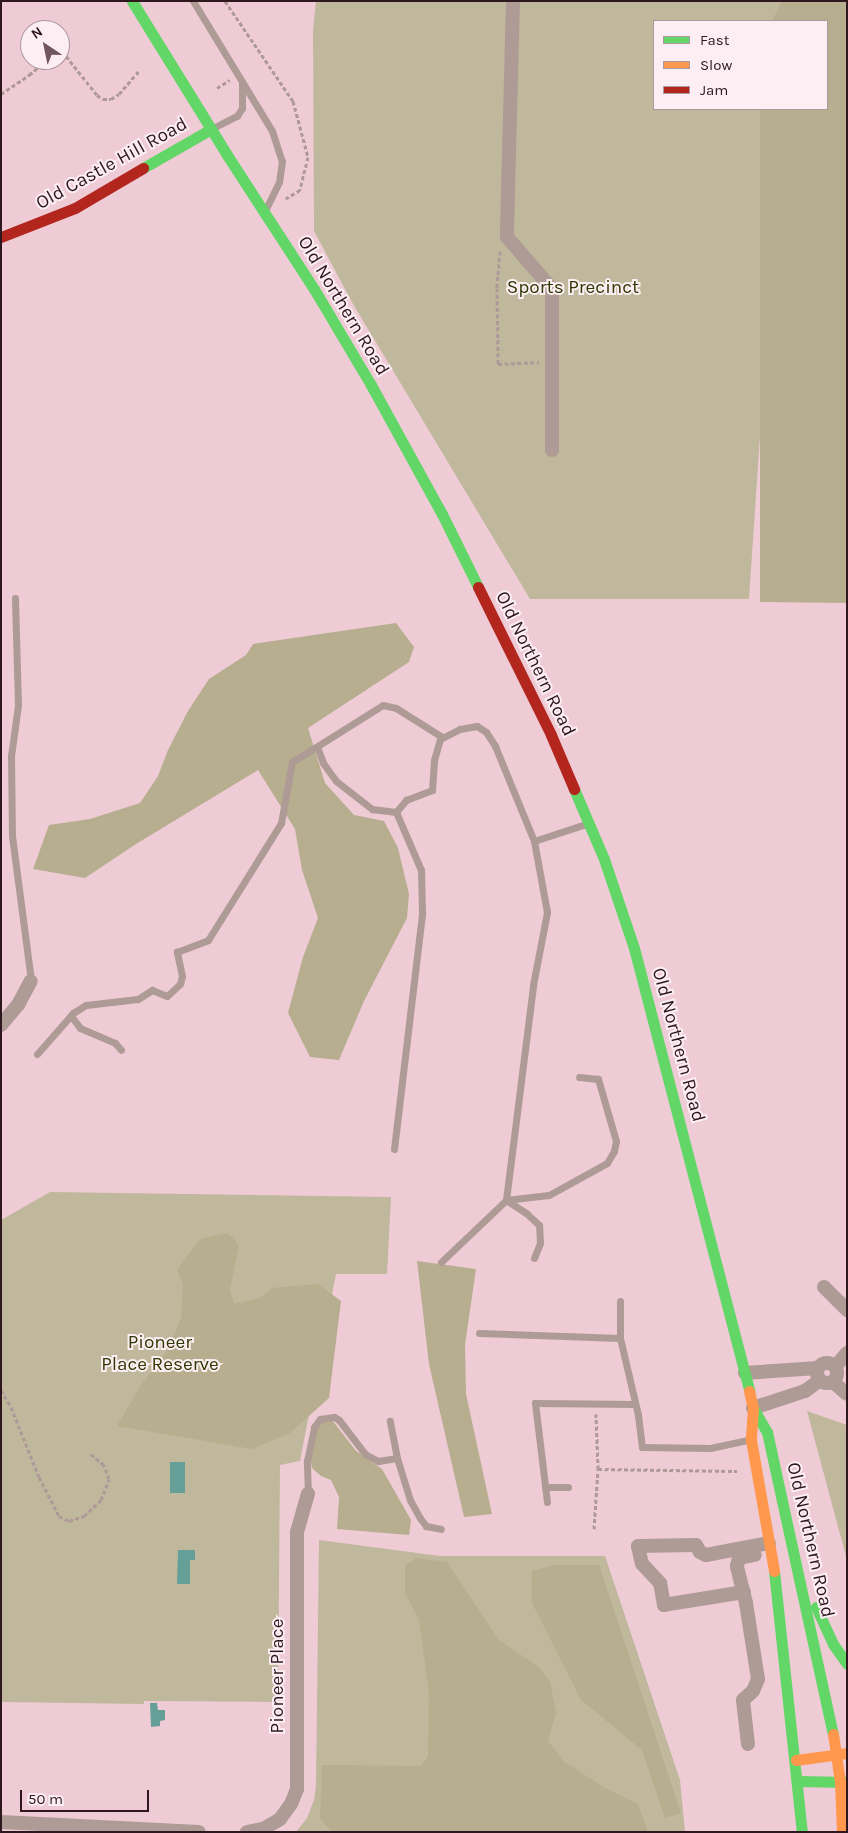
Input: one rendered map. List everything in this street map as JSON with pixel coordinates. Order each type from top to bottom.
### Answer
[{"type":"main road","name":"Old Northern Road","points":[[132,1],[211,129],[265,211],[371,385],[442,514],[550,735],[590,823],[634,948],[753,1408],[751,1440],[770,1547],[796,1760],[802,1832]]},
{"type":"main road","name":"Old Castle Hill Road","points":[[1,237],[75,208],[211,129]]},
{"type":"main road","name":"Old Northern Road","points":[[753,1408],[768,1432],[842,1754],[844,1782],[842,1832]]},
{"type":"main road","points":[[799,1570],[833,1644],[847,1664]]},
{"type":"main road","points":[[796,1760],[842,1754]]},
{"type":"main road","points":[[798,1781],[844,1782]]},
{"type":"street","points":[[513,1],[507,237],[552,289],[552,450]]},
{"type":"street","points":[[1,1025],[18,1005],[31,981]]},
{"type":"street","points":[[824,1287],[847,1310]]},
{"type":"street","points":[[745,1373],[824,1377],[838,1373],[836,1366],[847,1353]]},
{"type":"street","points":[[824,1377],[847,1394]]},
{"type":"street","points":[[753,1408],[805,1391],[824,1377]]},
{"type":"street","name":"Pioneer Place","points":[[247,1832],[263,1829],[280,1819],[291,1804],[296,1788],[297,1532],[308,1494]]},
{"type":"street","points":[[744,1592],[664,1605],[660,1583],[642,1564],[638,1546],[696,1545],[700,1552],[706,1555],[770,1547]]},
{"type":"street","points":[[748,1744],[743,1700],[753,1692],[758,1678],[744,1592],[736,1566],[739,1558],[770,1547]]},
{"type":"street","points":[[1,1822],[198,1832]]},
{"type":"lane","points":[[192,1],[242,79],[272,131],[282,161],[279,182],[265,211]]},
{"type":"lane","points":[[211,129],[237,116],[242,108],[242,79]]},
{"type":"lane","points":[[15,598],[18,705],[11,756],[12,836],[31,981]]},
{"type":"lane","points":[[37,1054],[71,1016],[86,1005],[138,999],[152,990],[167,996],[180,984],[182,976],[177,952],[208,940],[281,823],[292,762],[383,705],[396,708],[442,737]]},
{"type":"lane","points":[[396,812],[406,800],[432,790],[434,760],[442,737],[460,729],[477,726],[486,732],[495,746],[534,841],[547,912],[533,986],[506,1200]]},
{"type":"lane","points":[[317,747],[324,763],[336,781],[372,809],[396,812]]},
{"type":"lane","points":[[394,1148],[422,913],[421,870],[396,812]]},
{"type":"lane","points":[[534,841],[562,834],[590,823]]},
{"type":"lane","points":[[71,1016],[80,1028],[115,1043],[121,1050]]},
{"type":"lane","points":[[441,1262],[506,1200],[549,1194],[607,1163],[616,1141],[598,1079],[579,1076]]},
{"type":"lane","points":[[506,1200],[526,1213],[539,1225],[540,1244],[534,1258]]},
{"type":"lane","points":[[620,1301],[620,1338],[635,1404],[642,1447],[710,1448],[751,1440]]},
{"type":"lane","points":[[479,1333],[620,1338]]},
{"type":"lane","points":[[547,1502],[535,1403],[635,1404]]},
{"type":"lane","points":[[308,1494],[307,1460],[314,1427],[320,1419],[334,1418],[339,1420],[371,1459],[378,1461],[397,1458]]},
{"type":"lane","points":[[390,1421],[397,1458],[410,1500],[426,1526],[441,1529]]},
{"type":"lane","points":[[545,1487],[568,1487]]},
{"type":"path","points":[[226,1],[293,101],[308,157],[300,190],[285,199]]},
{"type":"path","points":[[70,61],[97,95],[102,98],[111,98],[118,94],[139,71]]},
{"type":"path","points":[[1,94],[35,70]]},
{"type":"path","points":[[216,88],[230,79]]},
{"type":"path","points":[[507,237],[500,251],[497,288],[498,364],[551,362]]},
{"type":"path","points":[[1,1390],[12,1407],[39,1477],[59,1516],[69,1521],[84,1516],[100,1500],[109,1480],[104,1464],[92,1454]]},
{"type":"path","points":[[594,1528],[598,1470],[596,1404]]},
{"type":"path","points":[[598,1470],[757,1471]]},
{"type":"green space","name":"Sports Precinct","points":[[316,1],[825,1],[814,20],[653,20],[653,110],[787,110],[778,169],[749,599],[530,599],[353,304],[314,231],[313,30]]},
{"type":"green space","name":"Pioneer Place Reserve","points":[[50,1192],[391,1197],[387,1274],[336,1274],[300,1461],[280,1465],[278,1702],[144,1701],[144,1704],[1,1702],[1,1220]]},
{"type":"green space","points":[[807,1411],[847,1425],[847,1560]]},
{"type":"green space","points":[[319,1540],[440,1556],[605,1556],[680,1780],[685,1832],[296,1832],[307,1818],[314,1800],[316,1785]]},
{"type":"shaded area","points":[[782,1],[847,1],[847,603],[760,602],[760,110],[828,110],[828,20],[772,20]]},
{"type":"shaded area","points":[[396,623],[414,647],[409,662],[308,728],[325,783],[354,815],[384,821],[398,848],[409,894],[407,918],[364,1001],[339,1060],[310,1057],[288,1013],[303,957],[318,918],[302,870],[295,829],[258,770],[136,844],[85,878],[33,869],[49,825],[90,819],[140,803],[158,776],[168,750],[188,711],[209,679],[246,655],[253,644]]},
{"type":"shaded area","points":[[228,1233],[239,1245],[230,1289],[234,1304],[260,1298],[272,1288],[318,1284],[341,1301],[329,1398],[290,1433],[252,1449],[117,1426],[141,1385],[167,1351],[181,1318],[183,1284],[177,1270],[200,1239]]},
{"type":"shaded area","points":[[417,1261],[476,1269],[465,1345],[466,1394],[492,1514],[464,1517],[429,1364]]},
{"type":"shaded area","points":[[332,1420],[356,1451],[382,1469],[411,1520],[409,1535],[337,1529],[339,1497],[331,1480],[321,1476],[312,1468],[310,1458],[311,1430],[324,1421]]},
{"type":"shaded area","points":[[170,1462],[185,1462],[185,1493],[170,1493]]},
{"type":"shaded area","points":[[178,1550],[195,1550],[195,1560],[190,1560],[190,1584],[177,1584]]},
{"type":"shaded area","points":[[416,1558],[447,1562],[498,1639],[540,1668],[550,1682],[556,1713],[548,1741],[563,1761],[605,1788],[638,1804],[648,1832],[332,1832],[320,1819],[322,1765],[421,1766],[428,1756],[429,1693],[419,1619],[405,1594],[405,1566]]},
{"type":"shaded area","points":[[555,1565],[599,1565],[681,1813],[665,1818],[642,1750],[581,1700],[531,1601],[532,1571]]},
{"type":"shaded area","points":[[150,1703],[157,1703],[158,1710],[165,1710],[165,1720],[160,1721],[160,1726],[151,1727]]},
{"type":"traffic: fast","points":[[132,1],[227,155],[314,289],[371,385],[442,514],[478,587]]},
{"type":"traffic: fast","points":[[143,168],[211,129]]},
{"type":"traffic: fast","points":[[574,789],[604,859],[634,948],[749,1391]]},
{"type":"traffic: fast","points":[[753,1408],[767,1432],[833,1734]]},
{"type":"traffic: fast","points":[[774,1571],[802,1832]]},
{"type":"traffic: fast","points":[[816,1607],[833,1644],[847,1664]]},
{"type":"traffic: fast","points":[[798,1781],[847,1782]]},
{"type":"traffic: slow","points":[[749,1391],[753,1408],[751,1440],[774,1571]]},
{"type":"traffic: slow","points":[[833,1734],[840,1782],[842,1832]]},
{"type":"traffic: slow","points":[[796,1760],[847,1753]]},
{"type":"traffic: jam","points":[[1,237],[75,208],[143,168]]},
{"type":"traffic: jam","points":[[478,587],[551,735],[574,789]]}]
